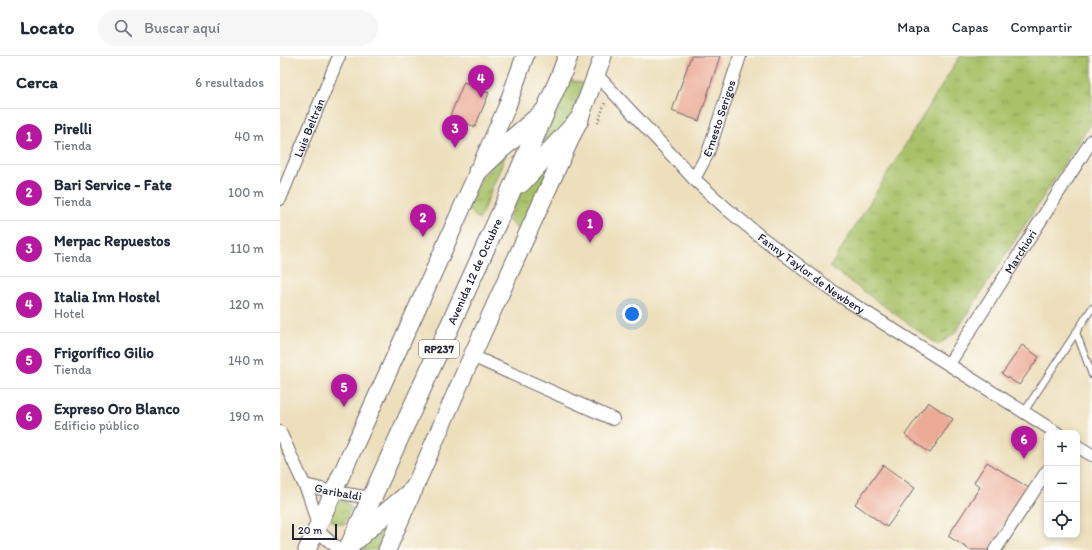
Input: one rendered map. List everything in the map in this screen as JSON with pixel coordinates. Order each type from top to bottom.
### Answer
[{"type":"main road","name":"Avenida 12 de Octubre","points":[[347,549],[507,200],[568,56]]},
{"type":"main road","points":[[478,171],[546,110]]},
{"type":"main road","points":[[507,200],[536,165],[578,120]]},
{"type":"main road","points":[[347,549],[376,520],[413,490]]},
{"type":"street","name":"Luis Beltrán","points":[[280,199],[339,56]]},
{"type":"street","points":[[307,550],[506,109],[525,56]]},
{"type":"street","points":[[387,550],[578,120],[597,75],[603,56]]},
{"type":"street","name":"Ernesto Serigos","points":[[694,179],[708,153],[740,56]]},
{"type":"street","name":"Fanny Taylor de Newbery","points":[[597,75],[694,179],[761,238],[837,294],[1052,430]]},
{"type":"street","name":"Marchiori","points":[[949,364],[1092,140]]},
{"type":"street","points":[[472,356],[614,419]]},
{"type":"street","name":"Garibaldi","points":[[280,432],[305,485],[322,534],[334,545],[347,549]]},
{"type":"street","points":[[1080,447],[1090,452]]},
{"type":"street","points":[[995,550],[1044,476]]},
{"type":"street","name":"Garibaldi","points":[[305,485],[334,492],[371,498]]},
{"type":"lane","points":[[1024,412],[1092,308]]},
{"type":"lane","points":[[1076,332],[1092,375]]},
{"type":"green space","points":[[960,56],[1092,56],[1092,121],[955,333],[938,345],[830,267]]},
{"type":"green space","points":[[568,79],[584,84],[569,121],[541,145]]},
{"type":"green space","points":[[558,148],[520,232],[508,220],[524,185]]},
{"type":"green space","points":[[507,152],[479,220],[467,208],[481,178]]},
{"type":"green space","points":[[335,502],[346,502],[351,508],[344,524],[335,523],[329,516]]},
{"type":"green space","points":[[394,512],[377,550],[360,550],[364,542]]},
{"type":"building","points":[[691,56],[720,56],[699,121],[672,111]]},
{"type":"building","points":[[464,82],[489,93],[475,127],[450,116]]},
{"type":"building","points":[[1022,345],[1039,357],[1019,385],[1002,374]]},
{"type":"building","points":[[928,402],[953,419],[930,453],[905,435]]},
{"type":"building","points":[[987,462],[1029,488],[989,550],[970,550],[948,536],[980,487],[974,482]]},
{"type":"building","points":[[883,465],[915,488],[887,527],[855,504]]},
{"type":"place","name":"Italia Inn Hostel","points":[[481,98]]},
{"type":"place","name":"Merpac Repuestos","points":[[455,148]]},
{"type":"place","name":"Bari Service - Fate","points":[[423,237]]},
{"type":"place","name":"Pirelli","points":[[590,243]]},
{"type":"place","name":"Frigorífico Gilio","points":[[344,407]]},
{"type":"place","name":"Expreso Oro Blanco","points":[[1024,459]]}]
